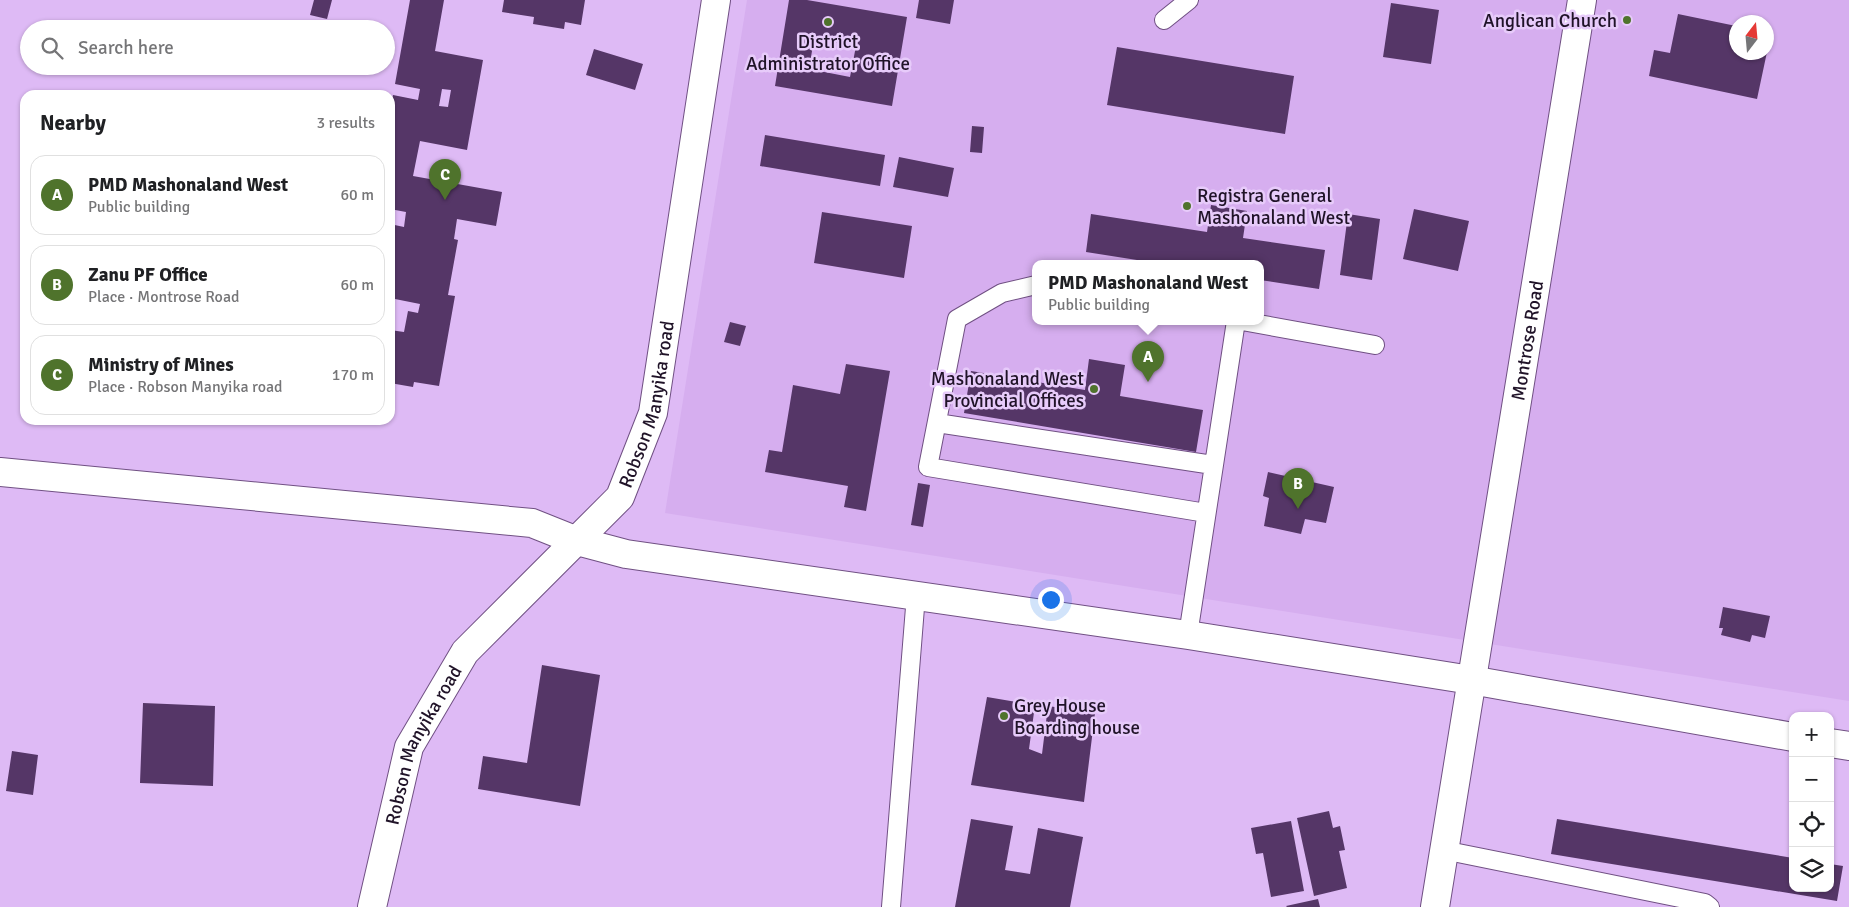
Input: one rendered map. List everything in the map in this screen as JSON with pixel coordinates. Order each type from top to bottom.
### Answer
[{"type":"street","name":"Robson Manyika road","points":[[372,907],[409,747],[465,652],[620,497],[653,413],[716,0]]},
{"type":"street","name":"Montrose Road","points":[[1434,907],[1582,0]]},
{"type":"street","points":[[0,472],[532,523],[577,540],[626,554],[1188,635],[1471,680],[1789,736]]},
{"type":"street","points":[[1834,744],[1849,746]]},
{"type":"lane","points":[[1164,20],[1189,0]]},
{"type":"lane","points":[[1032,286],[1002,293],[957,319],[928,468],[1206,514]]},
{"type":"lane","points":[[1188,635],[1235,325]]},
{"type":"lane","points":[[1264,325],[1375,345]]},
{"type":"lane","points":[[936,423],[1213,465]]},
{"type":"lane","points":[[891,907],[916,595]]},
{"type":"lane","points":[[1443,850],[1705,903],[1710,907]]},
{"type":"shaded area","points":[[747,0],[1849,0],[1849,701],[665,513]]},
{"type":"building","points":[[314,0],[332,0],[327,19],[310,15]]},
{"type":"building","points":[[410,0],[444,0],[435,51],[483,60],[467,150],[420,141],[413,176],[502,192],[496,226],[457,219],[454,239],[458,240],[448,295],[455,296],[439,386],[414,382],[413,387],[395,384],[395,331],[404,332],[408,311],[418,313],[420,304],[395,299],[395,225],[404,227],[406,212],[395,210],[395,95],[418,100],[420,89],[395,84]],"holes":[[[442,89],[451,90],[448,107],[439,106]]]},
{"type":"building","points":[[504,0],[585,0],[581,25],[565,22],[564,29],[533,24],[534,17],[502,12]]},
{"type":"building","points":[[789,0],[807,0],[907,17],[892,106],[775,86]],"holes":[[[814,39],[856,46],[850,77],[809,69]]]},
{"type":"building","points":[[919,0],[954,0],[950,24],[916,18]]},
{"type":"building","points":[[1391,3],[1439,10],[1431,64],[1383,57]]},
{"type":"building","name":"Anglican Church","points":[[1678,14],[1729,25],[1729,60],[1765,60],[1757,99],[1649,76],[1654,50],[1670,53]]},
{"type":"building","points":[[1117,47],[1294,76],[1285,134],[1107,105]]},
{"type":"building","points":[[594,49],[643,64],[635,90],[586,75]]},
{"type":"building","points":[[972,126],[984,127],[982,153],[970,152]]},
{"type":"building","points":[[765,135],[885,155],[880,186],[760,166]]},
{"type":"building","points":[[899,157],[954,168],[948,197],[893,187]]},
{"type":"building","points":[[1211,205],[1247,211],[1243,238],[1325,250],[1319,289],[1264,281],[1264,260],[1137,260],[1086,252],[1091,214],[1207,232]]},
{"type":"building","points":[[1414,209],[1469,221],[1458,271],[1403,259]]},
{"type":"building","points":[[822,212],[912,226],[904,278],[814,263]]},
{"type":"building","points":[[1348,214],[1380,219],[1372,280],[1340,275]]},
{"type":"building","points":[[730,322],[746,326],[740,346],[724,342]]},
{"type":"building","points":[[1089,359],[1125,365],[1120,396],[1203,410],[1196,452],[964,413],[971,371],[1085,390]]},
{"type":"building","points":[[846,364],[890,371],[866,511],[844,507],[848,486],[765,472],[769,450],[782,452],[793,385],[840,394]]},
{"type":"building","points":[[1268,472],[1334,487],[1326,523],[1305,519],[1301,534],[1264,526],[1269,498],[1263,496]]},
{"type":"building","points":[[918,483],[930,485],[923,527],[911,525]]},
{"type":"building","points":[[1723,607],[1770,616],[1765,638],[1752,635],[1750,642],[1721,635],[1723,628],[1719,628]]},
{"type":"building","points":[[542,665],[600,675],[580,806],[478,789],[483,756],[527,763]]},
{"type":"building","points":[[987,697],[1035,705],[1029,749],[1042,754],[1048,706],[1095,713],[1084,802],[971,785]]},
{"type":"building","points":[[143,703],[215,706],[213,786],[140,783]]},
{"type":"building","points":[[12,751],[38,755],[33,795],[6,791]]},
{"type":"building","points":[[1329,811],[1333,828],[1340,826],[1345,850],[1339,851],[1347,888],[1314,896],[1297,818]]},
{"type":"building","points":[[971,819],[1013,826],[1005,870],[1030,874],[1038,828],[1083,837],[1070,907],[955,907]]},
{"type":"building","points":[[1557,819],[1789,857],[1789,892],[1834,892],[1834,865],[1843,866],[1837,901],[1551,854]]},
{"type":"building","points":[[1291,821],[1304,891],[1271,897],[1263,853],[1256,854],[1251,828]]},
{"type":"building","points":[[1318,899],[1320,907],[1286,906]]},
{"type":"place","name":"Anglican Church","points":[[1627,20]]},
{"type":"place","name":"District Administrator Office","points":[[828,22]]},
{"type":"place","name":"Ministry of Mines","points":[[445,200]]},
{"type":"place","name":"Registra General Mashonaland West","points":[[1187,206]]},
{"type":"place","name":"PMD Mashonaland West","points":[[1148,382]]},
{"type":"place","name":"Mashonaland West Provincial Offices","points":[[1094,389]]},
{"type":"place","name":"Zanu PF Office","points":[[1298,509]]},
{"type":"place","name":"Grey House Boarding house","points":[[1004,716]]}]
